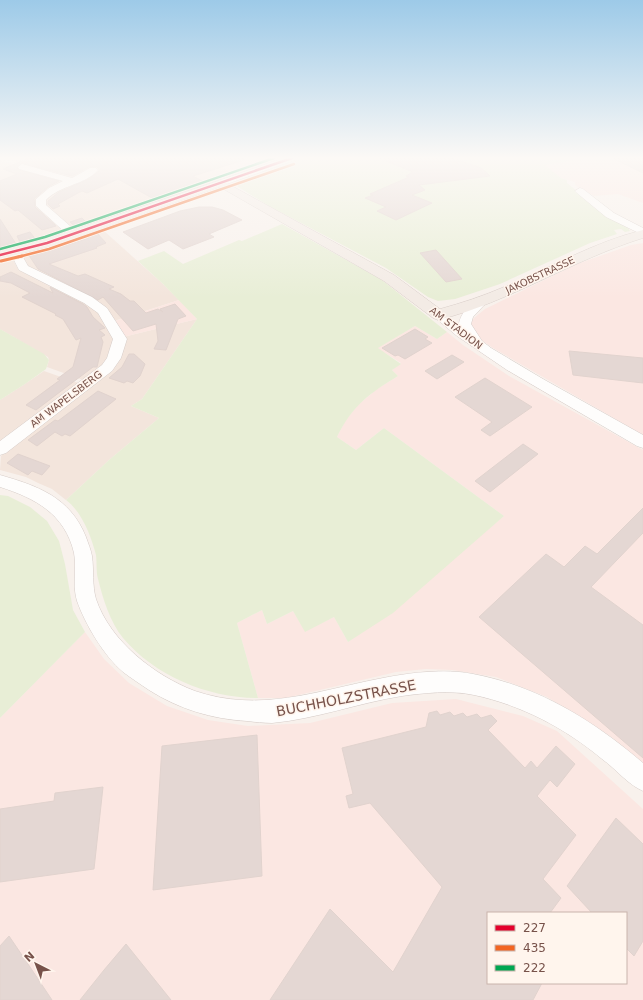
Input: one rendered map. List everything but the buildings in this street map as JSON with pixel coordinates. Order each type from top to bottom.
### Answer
[{"type":"main road","points":[[0,255],[15,252],[73,234],[159,205]]},
{"type":"main road","name":"AM STADION","points":[[249,205],[270,212]]},
{"type":"main road","name":"AM STADION","points":[[256,205],[389,278],[438,315]]},
{"type":"main road","name":"JAKOBSTRASSE","points":[[438,315],[481,302],[575,258],[605,246],[643,234]]},
{"type":"street","points":[[41,205],[73,234]]},
{"type":"street","name":"JAKOBSTRASSE","points":[[597,205],[610,215],[643,234]]},
{"type":"street","name":"AM WAPELSBERG","points":[[0,449],[107,368],[114,358],[120,340],[103,311],[88,300],[23,268],[15,252]]},
{"type":"street","points":[[481,302],[466,316],[464,321],[465,328],[471,336],[492,355]]},
{"type":"street","name":"AM STADION","points":[[438,315],[461,334],[548,390],[643,442]]},
{"type":"street","name":"BUCHHOLZSTRASSE","points":[[0,481],[23,488],[48,500],[64,515],[75,533],[82,554],[84,588],[87,601],[102,632],[129,664],[159,684],[193,701],[227,709],[270,712],[304,707],[380,689],[428,682],[472,684],[524,699],[571,723],[610,750],[643,780]]},
{"type":"shaded area","points":[[0,205],[43,205],[62,228],[60,233],[41,240],[0,251]]},
{"type":"shaded area","points":[[44,205],[146,205],[81,227],[71,228]]},
{"type":"shaded area","points":[[103,230],[179,300],[114,321],[26,267],[20,256]]},
{"type":"shaded area","points":[[643,243],[643,435],[493,348],[477,337],[471,323],[474,318],[485,309],[577,264],[631,245]]},
{"type":"shaded area","points":[[12,258],[18,269],[68,295],[89,304],[98,312],[113,337],[113,345],[108,361],[86,381],[47,367],[49,360],[48,357],[0,329],[0,261]]},
{"type":"shaded area","points":[[179,300],[197,319],[123,337],[115,321]]},
{"type":"shaded area","points":[[197,319],[142,399],[131,406],[159,418],[109,460],[66,500],[52,489],[26,477],[0,470],[1,456],[17,441],[99,379],[123,337]]},
{"type":"shaded area","points":[[415,326],[437,339],[447,332],[463,345],[509,376],[643,450],[643,764],[610,736],[547,697],[496,677],[452,670],[426,669],[396,672],[286,698],[258,698],[237,623],[262,610],[267,624],[293,611],[305,631],[334,617],[348,642],[504,516],[384,428],[356,450],[337,437],[345,421],[358,405],[377,389],[398,376],[392,370],[401,363],[377,348]]},
{"type":"shaded area","points":[[44,371],[81,384],[0,444],[0,400]]},
{"type":"shaded area","points":[[85,632],[104,659],[129,683],[167,706],[208,720],[248,726],[310,723],[392,703],[456,699],[523,716],[557,731],[643,809],[643,1000],[0,1000],[0,718]]},
{"type":"green space","points":[[267,205],[594,205],[609,217],[627,226],[630,231],[625,232],[621,229],[614,230],[617,234],[590,243],[500,284],[455,299],[438,301],[428,297],[386,268]]},
{"type":"green space","points":[[282,224],[382,280],[447,332],[437,339],[415,326],[378,348],[401,364],[392,370],[398,376],[379,388],[363,401],[349,417],[337,437],[356,450],[384,428],[504,516],[393,613],[348,642],[334,617],[305,632],[293,611],[267,624],[262,610],[237,623],[258,698],[239,697],[202,689],[167,674],[136,651],[123,638],[114,625],[105,602],[97,576],[96,555],[89,532],[77,511],[66,500],[109,460],[159,418],[131,406],[142,399],[197,319],[138,261],[164,251],[183,264],[239,240],[242,241]]},
{"type":"green space","points":[[0,329],[44,354],[49,360],[46,369],[0,400]]},
{"type":"green space","points":[[0,495],[8,496],[30,507],[47,521],[59,541],[65,564],[73,610],[85,632],[0,718]]},
{"type":"transit line","name":"222","points":[[0,249],[45,237],[139,205]]},
{"type":"transit line","name":"227","points":[[0,255],[47,243],[157,205]]},
{"type":"transit line","name":"435","points":[[1,261],[49,249],[177,205]]}]
